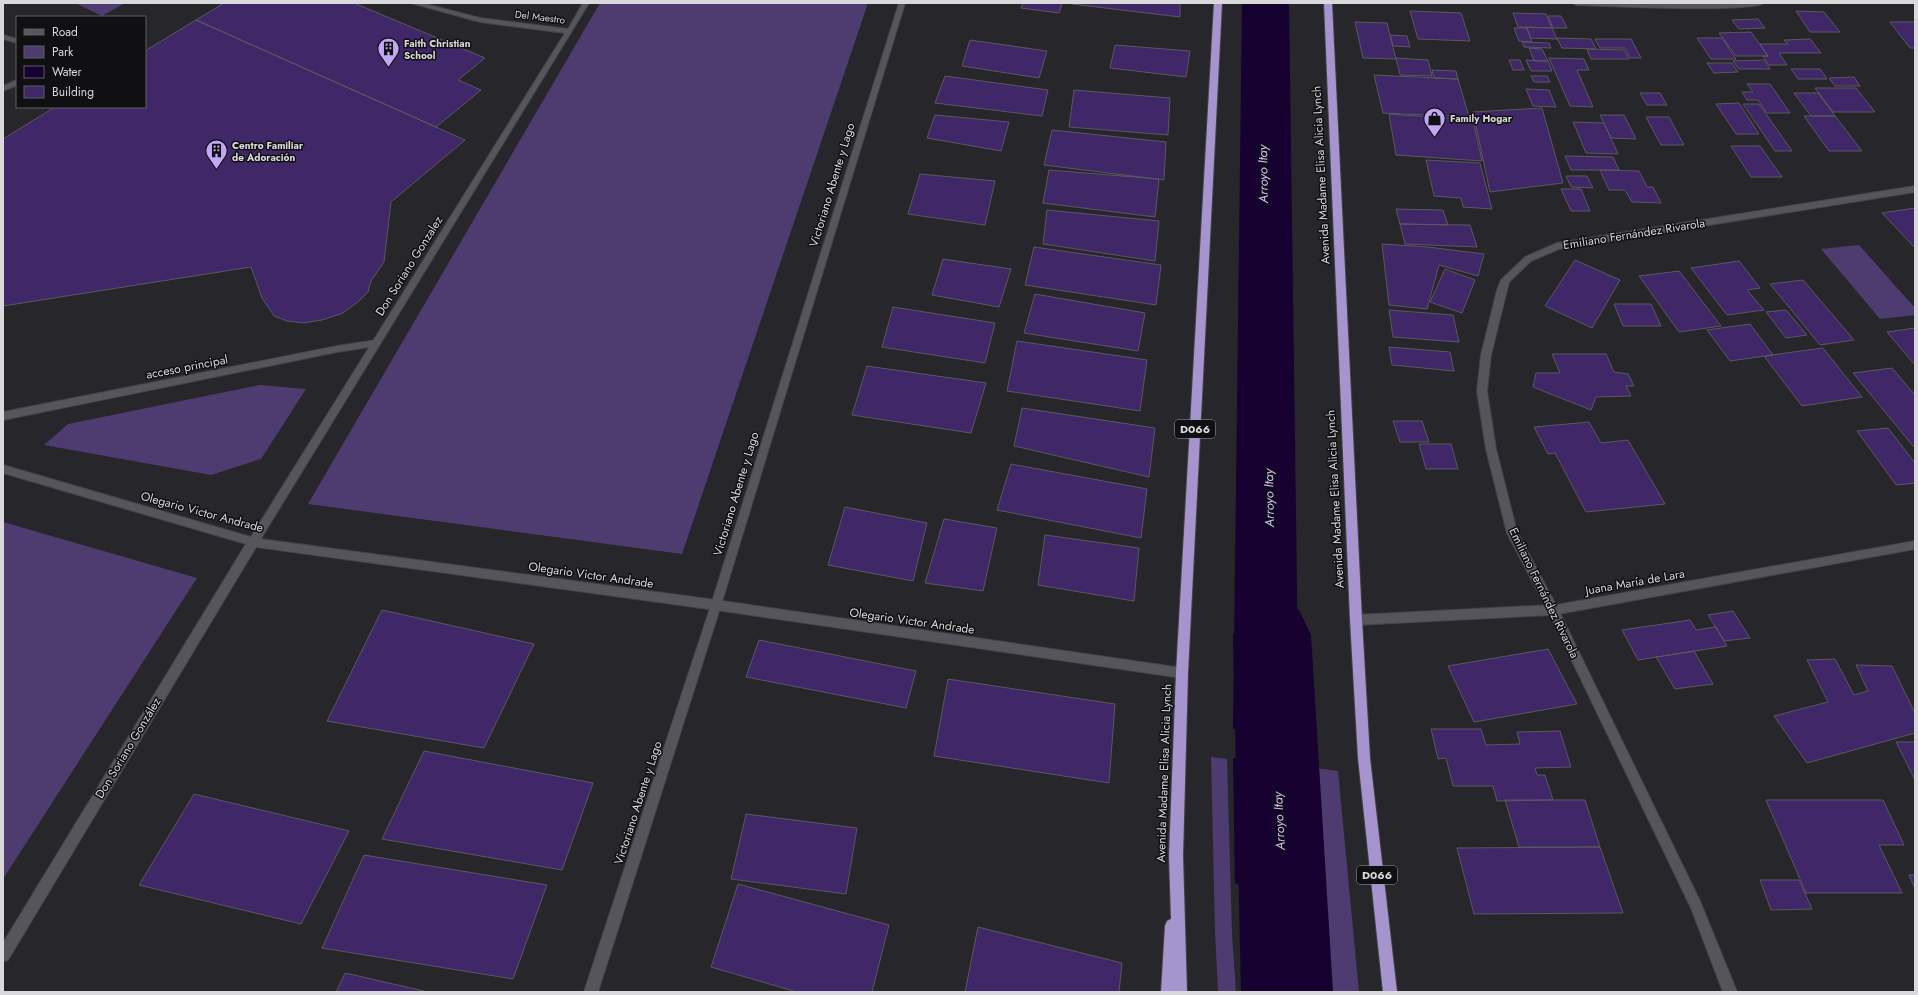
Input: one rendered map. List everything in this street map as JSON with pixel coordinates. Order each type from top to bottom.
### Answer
[{"type":"highway","name":"Avenida Madame Elisa Alicia Lynch","points":[[1180,992],[1176,856],[1182,674],[1218,3]]},
{"type":"highway","name":"Avenida Madame Elisa Alicia Lynch","points":[[1328,3],[1356,620],[1364,758],[1390,992]]},
{"type":"highway","points":[[1168,992],[1176,856]]},
{"type":"street","name":"Del Maestro","points":[[414,3],[480,20],[570,31]]},
{"type":"street","name":"Don Soriano Gonzalez","points":[[253,542],[586,3]]},
{"type":"street","name":"Victoriano Abente y Lago","points":[[591,992],[716,605],[902,3]]},
{"type":"street","points":[[1576,3],[1642,7],[1761,3]]},
{"type":"street","points":[[3,37],[16,41]]},
{"type":"street","points":[[3,90],[16,83]]},
{"type":"street","name":"Emiliano Fernández Rivarola","points":[[1730,992],[1696,905],[1553,610],[1512,533],[1491,449],[1482,391],[1486,355],[1501,290],[1506,280],[1528,259],[1557,246],[1915,189]]},
{"type":"street","name":"acceso principal","points":[[3,416],[337,349],[376,343]]},
{"type":"street","name":"Olegario Victor Andrade","points":[[3,469],[253,542],[716,605],[1182,674]]},
{"type":"street","name":"Don Soriano González","points":[[3,955],[253,542]]},
{"type":"street","name":"Juana María de Lara","points":[[1356,620],[1553,610],[1915,545]]},
{"type":"green space","points":[[75,3],[125,3],[102,16]]},
{"type":"green space","points":[[600,3],[868,3],[682,554],[308,504]]},
{"type":"green space","points":[[1859,245],[1915,308],[1915,315],[1880,319],[1821,249]]},
{"type":"green space","points":[[260,385],[306,389],[261,459],[211,475],[44,445],[68,424]]},
{"type":"green space","points":[[3,522],[197,578],[3,879]]},
{"type":"green space","points":[[1211,757],[1227,759],[1232,934],[1236,992],[1218,992],[1215,932]]},
{"type":"green space","points":[[1308,767],[1338,771],[1359,992],[1315,992]]},
{"type":"water","points":[[1242,3],[1289,3],[1299,736],[1233,729]]},
{"type":"water","points":[[1233,758],[1304,766],[1308,976],[1236,958]]},
{"type":"pier","points":[[1233,883],[1309,896],[1312,992],[1237,992],[1234,958]]},
{"type":"building","name":"Faith Christian School","points":[[224,3],[354,3],[485,58],[458,80],[481,90],[436,127],[196,20]]},
{"type":"building","points":[[1023,3],[1062,3],[1059,13],[1021,8]]},
{"type":"building","points":[[1180,3],[1180,17],[1072,4]]},
{"type":"building","points":[[1410,11],[1461,13],[1470,41],[1418,39]]},
{"type":"building","points":[[1796,11],[1824,12],[1840,32],[1810,32]]},
{"type":"building","points":[[1513,13],[1546,14],[1552,28],[1518,27]]},
{"type":"building","points":[[1548,16],[1561,16],[1567,28],[1553,28]]},
{"type":"building","points":[[1758,19],[1765,28],[1739,29],[1732,20]]},
{"type":"building","name":"Centro Familiar de Adoración","points":[[196,20],[465,140],[391,202],[384,262],[371,281],[368,292],[343,313],[322,320],[303,323],[287,321],[274,316],[262,298],[251,267],[3,306],[3,139],[53,108],[146,108],[146,50]]},
{"type":"building","points":[[1355,22],[1387,23],[1396,59],[1363,58]]},
{"type":"building","points":[[1890,22],[1915,22],[1915,48],[1910,48]]},
{"type":"building","points":[[1526,27],[1552,28],[1557,39],[1531,38]]},
{"type":"building","points":[[1514,28],[1527,28],[1532,42],[1519,41]]},
{"type":"building","points":[[1751,32],[1768,56],[1736,56],[1719,33]]},
{"type":"building","points":[[1390,35],[1407,36],[1410,47],[1393,46]]},
{"type":"building","points":[[1557,38],[1591,39],[1596,49],[1562,48]]},
{"type":"building","points":[[1697,38],[1722,38],[1736,59],[1711,59]]},
{"type":"building","points":[[1595,39],[1631,39],[1641,58],[1630,58],[1625,48],[1600,48]]},
{"type":"building","points":[[1810,39],[1821,53],[1779,53],[1787,65],[1769,65],[1763,56],[1768,56],[1760,44],[1788,44],[1784,40]]},
{"type":"building","points":[[970,40],[1047,51],[1039,78],[962,66]]},
{"type":"building","points":[[1522,42],[1549,43],[1551,48],[1524,47]]},
{"type":"building","points":[[1115,45],[1190,51],[1186,77],[1110,68]]},
{"type":"building","points":[[1529,48],[1542,49],[1548,61],[1534,61]]},
{"type":"building","points":[[1587,49],[1624,50],[1629,59],[1591,59]]},
{"type":"building","points":[[1396,58],[1428,60],[1432,76],[1400,75]]},
{"type":"building","points":[[1549,58],[1584,59],[1589,70],[1577,70],[1593,107],[1570,106]]},
{"type":"building","points":[[1509,60],[1520,60],[1524,70],[1513,70]]},
{"type":"building","points":[[1526,60],[1548,61],[1552,71],[1531,71]]},
{"type":"building","points":[[1764,60],[1770,69],[1739,69],[1733,61]]},
{"type":"building","points":[[1707,63],[1732,63],[1738,72],[1714,73]]},
{"type":"building","points":[[1791,69],[1820,69],[1827,79],[1798,79]]},
{"type":"building","points":[[1432,70],[1456,71],[1458,79],[1434,78]]},
{"type":"building","points":[[1374,75],[1458,79],[1469,117],[1383,113]]},
{"type":"building","points":[[945,76],[1048,90],[1042,116],[935,103]]},
{"type":"building","points":[[1531,76],[1547,76],[1550,82],[1534,82]]},
{"type":"building","points":[[1854,77],[1860,86],[1835,86],[1829,78]]},
{"type":"building","points":[[1747,84],[1770,84],[1790,113],[1767,113],[1758,100],[1747,100],[1742,92],[1753,92]]},
{"type":"building","points":[[1815,88],[1856,88],[1875,112],[1833,112]]},
{"type":"building","points":[[1526,89],[1549,90],[1556,107],[1533,106]]},
{"type":"building","points":[[1074,90],[1170,98],[1168,135],[1069,127]]},
{"type":"building","points":[[1640,93],[1660,93],[1667,105],[1647,105]]},
{"type":"building","points":[[1794,93],[1818,93],[1835,116],[1811,116]]},
{"type":"building","points":[[1739,103],[1759,134],[1736,134],[1716,104]]},
{"type":"building","points":[[1743,104],[1759,104],[1792,151],[1775,151]]},
{"type":"building","points":[[1542,108],[1563,183],[1490,192],[1473,112]]},
{"type":"building","name":"Family Hogar","points":[[1389,114],[1473,120],[1482,161],[1396,155]]},
{"type":"building","points":[[935,115],[1009,122],[1001,151],[927,138]]},
{"type":"building","points":[[1600,115],[1624,115],[1636,139],[1611,138]]},
{"type":"building","points":[[1804,116],[1835,116],[1862,151],[1829,151]]},
{"type":"building","points":[[1646,117],[1669,117],[1684,145],[1661,145]]},
{"type":"building","points":[[1573,122],[1604,123],[1618,154],[1586,153]]},
{"type":"building","points":[[1052,130],[1166,142],[1164,180],[1044,165]]},
{"type":"building","points":[[1731,146],[1760,146],[1782,177],[1751,177]]},
{"type":"building","points":[[1565,156],[1613,157],[1619,170],[1571,170]]},
{"type":"building","points":[[1426,160],[1480,163],[1492,209],[1463,207],[1461,198],[1434,196]]},
{"type":"building","points":[[1049,170],[1159,179],[1155,217],[1043,203]]},
{"type":"building","points":[[1600,170],[1639,171],[1647,187],[1653,187],[1661,203],[1632,202],[1625,190],[1609,190]]},
{"type":"building","points":[[920,174],[995,181],[985,225],[908,214]]},
{"type":"building","points":[[1566,176],[1587,176],[1593,188],[1571,187]]},
{"type":"building","points":[[1561,189],[1581,189],[1590,211],[1571,211]]},
{"type":"building","points":[[1915,208],[1915,248],[1882,213]]},
{"type":"building","points":[[1396,209],[1443,210],[1448,225],[1400,224]]},
{"type":"building","points":[[1047,210],[1159,221],[1155,261],[1043,244]]},
{"type":"building","points":[[1400,224],[1470,225],[1477,247],[1405,244]]},
{"type":"building","points":[[1382,244],[1428,247],[1484,254],[1478,276],[1439,265],[1427,309],[1389,305]]},
{"type":"building","points":[[1034,247],[1161,265],[1156,305],[1025,285]]},
{"type":"building","points":[[943,259],[1011,269],[999,307],[932,295]]},
{"type":"building","points":[[1575,260],[1620,280],[1592,328],[1545,306]]},
{"type":"building","points":[[1739,261],[1760,288],[1747,290],[1764,310],[1727,315],[1691,268]]},
{"type":"building","points":[[1445,269],[1475,280],[1462,313],[1430,302]]},
{"type":"building","points":[[1679,271],[1721,326],[1679,332],[1639,276]]},
{"type":"building","points":[[1803,280],[1854,340],[1820,345],[1770,284]]},
{"type":"building","points":[[1035,294],[1145,313],[1138,351],[1024,333]]},
{"type":"building","points":[[1614,304],[1651,304],[1661,326],[1623,326]]},
{"type":"building","points":[[893,307],[995,323],[985,363],[882,347]]},
{"type":"building","points":[[1389,310],[1453,315],[1459,342],[1393,337]]},
{"type":"building","points":[[1786,310],[1807,335],[1786,338],[1766,312]]},
{"type":"building","points":[[1750,324],[1773,355],[1730,361],[1707,330]]},
{"type":"building","points":[[1915,328],[1915,365],[1887,332]]},
{"type":"building","points":[[1017,341],[1147,360],[1140,411],[1007,391]]},
{"type":"building","points":[[1389,347],[1450,352],[1454,371],[1392,365]]},
{"type":"building","points":[[1823,348],[1862,397],[1802,406],[1764,356]]},
{"type":"building","points":[[1552,354],[1606,354],[1614,372],[1628,374],[1634,386],[1626,386],[1631,396],[1596,397],[1591,410],[1533,387],[1536,373],[1560,373]]},
{"type":"building","points":[[867,366],[986,383],[971,433],[852,415]]},
{"type":"building","points":[[1892,368],[1915,395],[1915,446],[1913,446],[1853,373]]},
{"type":"building","points":[[1022,408],[1155,428],[1149,477],[1014,446]]},
{"type":"building","points":[[1393,421],[1422,421],[1429,442],[1400,442]]},
{"type":"building","points":[[1589,422],[1601,443],[1628,440],[1665,504],[1586,512],[1555,453],[1548,454],[1534,427]]},
{"type":"building","points":[[1888,428],[1915,463],[1915,483],[1896,485],[1857,431]]},
{"type":"building","points":[[1419,444],[1451,444],[1458,469],[1426,469]]},
{"type":"building","points":[[1011,464],[1147,489],[1141,538],[997,510]]},
{"type":"building","points":[[845,507],[927,523],[913,581],[828,565]]},
{"type":"building","points":[[944,519],[997,528],[983,591],[925,583]]},
{"type":"building","points":[[1045,535],[1139,548],[1134,601],[1038,585]]},
{"type":"building","points":[[382,610],[534,644],[484,748],[327,721]]},
{"type":"building","points":[[1733,611],[1750,638],[1724,641],[1708,615]]},
{"type":"building","points":[[1690,620],[1696,630],[1716,627],[1727,646],[1638,660],[1622,630]]},
{"type":"building","points":[[759,640],[916,671],[906,708],[746,677]]},
{"type":"building","points":[[1548,649],[1577,704],[1474,722],[1448,666]]},
{"type":"building","points":[[1694,651],[1713,684],[1675,689],[1656,657]]},
{"type":"building","points":[[1835,659],[1854,695],[1868,691],[1856,665],[1892,666],[1915,713],[1915,733],[1807,763],[1774,716],[1828,702],[1807,660]]},
{"type":"building","points":[[948,679],[1115,704],[1109,783],[934,756]]},
{"type":"building","points":[[1431,729],[1481,729],[1486,745],[1520,744],[1517,732],[1560,731],[1571,767],[1535,768],[1537,775],[1545,775],[1553,800],[1497,801],[1493,786],[1453,786],[1446,758],[1438,759]]},
{"type":"building","points":[[1896,742],[1915,742],[1915,780]]},
{"type":"building","points":[[424,751],[593,783],[562,870],[382,839]]},
{"type":"building","points":[[194,794],[349,831],[301,924],[139,885]]},
{"type":"building","points":[[1505,800],[1585,800],[1600,847],[1519,847]]},
{"type":"building","points":[[1766,800],[1883,800],[1904,845],[1879,845],[1902,893],[1806,893]]},
{"type":"building","points":[[746,814],[857,828],[846,894],[731,879]]},
{"type":"building","points":[[1600,847],[1623,913],[1474,914],[1457,848]]},
{"type":"building","points":[[364,855],[547,885],[513,979],[322,948]]},
{"type":"building","points":[[1909,875],[1915,875],[1915,889]]},
{"type":"building","points":[[1760,880],[1799,880],[1812,909],[1771,910]]},
{"type":"building","points":[[738,884],[889,925],[872,992],[797,992],[711,967]]},
{"type":"building","points":[[978,927],[1122,963],[1119,992],[965,992]]},
{"type":"building","points":[[345,973],[428,992],[336,992]]},
{"type":"waterway","name":"Arroyo Itay","points":[[1272,635],[1287,992]]},
{"type":"place","name":"Faith Christian School","points":[[389,68]]},
{"type":"place","name":"Family Hogar","points":[[1435,138]]},
{"type":"place","name":"Centro Familiar de Adoración","points":[[216,170]]}]
